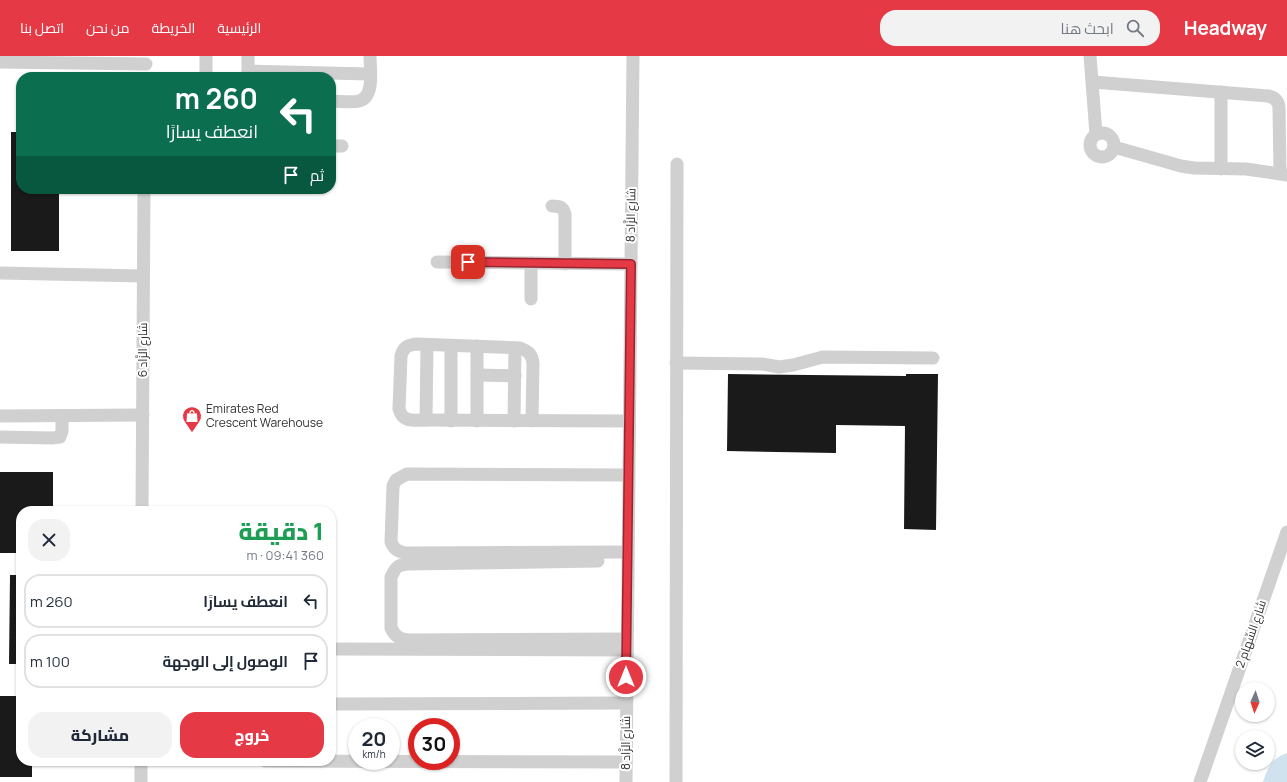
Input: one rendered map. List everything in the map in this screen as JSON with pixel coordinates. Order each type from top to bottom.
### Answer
[{"type":"street","points":[[206,56],[206,72]]},
{"type":"street","points":[[248,56],[248,72]]},
{"type":"street","points":[[336,101],[358,102],[363,100],[370,90],[370,56]]},
{"type":"street","name":"شارع الزَّاد 8","points":[[626,782],[633,56]]},
{"type":"street","points":[[1090,56],[1096,134],[1093,137],[1090,149],[1096,156],[1109,155],[1114,147],[1112,138],[1105,133],[1096,134]]},
{"type":"street","points":[[0,62],[146,66]]},
{"type":"street","points":[[336,74],[370,74]]},
{"type":"street","points":[[1093,82],[1271,97],[1277,100],[1284,174],[1257,170],[1181,166],[1114,147]]},
{"type":"street","points":[[1221,92],[1221,169]]},
{"type":"street","points":[[676,782],[677,164]]},
{"type":"street","name":"شارع الزَّاد 6","points":[[142,506],[144,194]]},
{"type":"street","points":[[552,206],[560,206],[564,210],[565,214],[565,264]]},
{"type":"street","points":[[437,262],[631,264]]},
{"type":"street","points":[[531,263],[531,299]]},
{"type":"street","points":[[0,273],[143,276]]},
{"type":"street","points":[[532,420],[532,357],[527,351],[520,348],[427,345],[409,345],[403,349],[401,356],[399,409],[404,419],[451,421],[629,421]]},
{"type":"street","points":[[426,420],[427,345]]},
{"type":"street","points":[[451,346],[451,421]]},
{"type":"street","points":[[477,346],[477,420]]},
{"type":"street","points":[[514,421],[515,348]]},
{"type":"street","points":[[676,363],[762,364],[779,367],[823,358],[836,357],[933,358]]},
{"type":"street","points":[[477,376],[515,376]]},
{"type":"street","points":[[0,416],[142,415]]},
{"type":"street","points":[[0,437],[52,438],[60,436],[62,431],[62,416]]},
{"type":"street","points":[[627,556],[404,552],[398,551],[392,542],[393,486],[396,480],[407,474],[628,474]]},
{"type":"street","name":"شارع السِّهام 2","points":[[1200,782],[1287,532]]},
{"type":"street","points":[[627,556],[408,564],[399,565],[394,570],[391,577],[391,628],[394,634],[400,639],[627,644]]},
{"type":"street","points":[[336,649],[627,644]]},
{"type":"street","points":[[336,704],[626,703]]},
{"type":"street","points":[[336,761],[626,762]]},
{"type":"street","points":[[141,766],[141,782]]},
{"type":"water","points":[[1287,753],[1287,782],[1263,782],[1268,770],[1275,770],[1275,760]]},
{"type":"building","points":[[11,132],[16,132],[16,194],[59,194],[59,251],[11,251]]},
{"type":"building","points":[[728,374],[906,376],[906,374],[938,374],[936,530],[904,529],[905,426],[836,425],[836,453],[727,451]]},
{"type":"building","points":[[0,472],[53,472],[53,506],[16,506],[16,553],[0,553]]},
{"type":"building","points":[[10,575],[16,575],[16,664],[9,664]]},
{"type":"building","points":[[0,696],[16,696],[16,766],[32,766],[32,777],[0,777]]},
{"type":"place","name":"Emirates Red Crescent Warehouse","points":[[192,433]]},
{"type":"route","points":[[468,262],[631,264],[626,677]]}]
